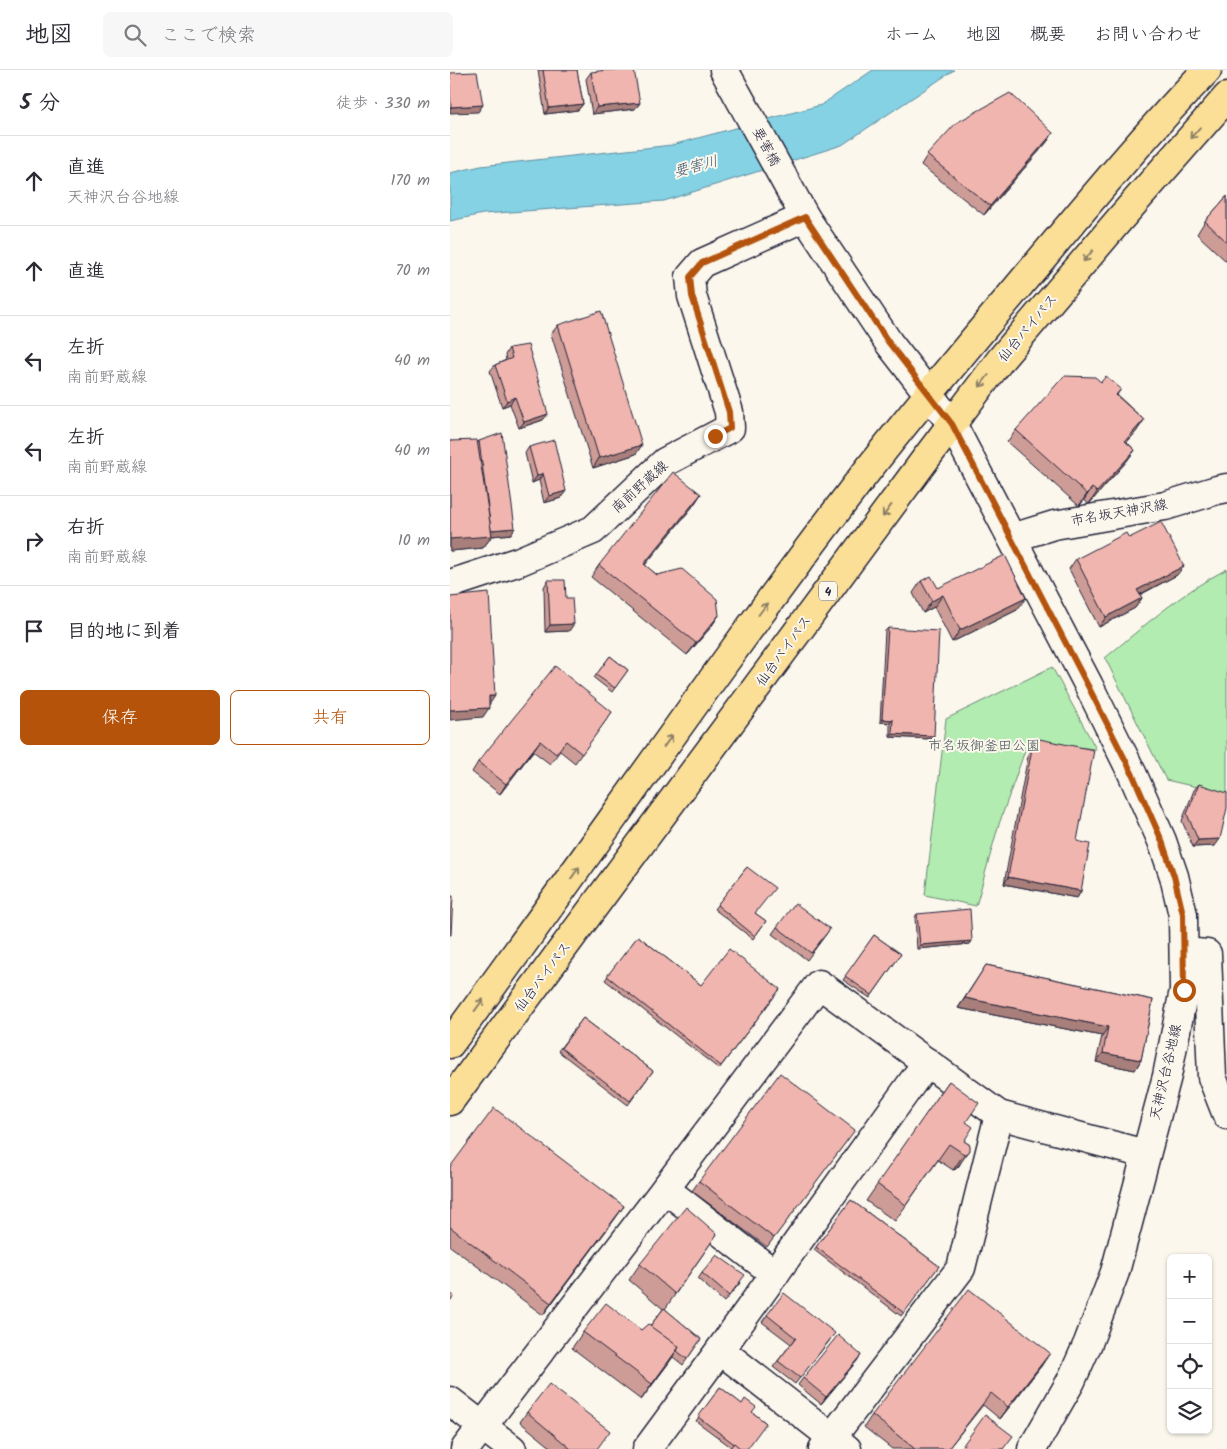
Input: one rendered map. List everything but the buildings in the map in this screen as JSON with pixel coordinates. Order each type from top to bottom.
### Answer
[{"type":"highway","points":[[450,1044],[540,922],[761,612],[853,489],[928,395],[1074,220],[1185,92],[1207,70]]},
{"type":"highway","name":"仙台バイパス","points":[[450,1101],[1007,352],[1227,97]]},
{"type":"street","name":"要害橋","points":[[724,70],[800,209],[889,343],[928,395]]},
{"type":"street","name":"南前野蔵線","points":[[450,584],[520,561],[593,530],[665,462],[730,428],[729,412],[692,296],[690,277],[702,263],[800,209]]},
{"type":"street","name":"天神沢台谷地線","points":[[928,395],[952,424],[1093,694],[1162,841],[1174,876],[1183,914],[1184,990],[1167,1076],[1115,1272],[1088,1343],[1071,1381],[1032,1449]]},
{"type":"street","name":"市名坂天神沢線","points":[[1012,538],[1054,525],[1165,506],[1227,488]]},
{"type":"street","points":[[1184,952],[1207,954],[1212,1077],[1227,1115]]},
{"type":"street","points":[[466,1449],[819,984],[999,1115],[1145,1154]]},
{"type":"street","points":[[647,1449],[927,1062]]},
{"type":"street","points":[[720,1350],[834,1445],[961,1268],[999,1115]]},
{"type":"street","points":[[664,1189],[775,1274]]},
{"type":"street","points":[[450,1401],[512,1449]]},
{"type":"green space","points":[[1227,569],[1227,794],[1166,780],[1105,658],[1194,588]]},
{"type":"green space","name":"市名坂御釜田公園","points":[[1052,667],[1096,749],[1028,742],[998,827],[976,906],[925,895],[946,719]]},
{"type":"water","name":"要害川","points":[[873,70],[954,70],[842,145],[664,201],[483,214],[450,221],[450,173],[481,166],[672,145],[821,105]]},
{"type":"route","points":[[715,436],[730,428],[729,412],[692,296],[690,277],[702,263],[805,217],[889,343],[952,424],[1132,773],[1162,841],[1174,876],[1183,914],[1184,990]]}]
